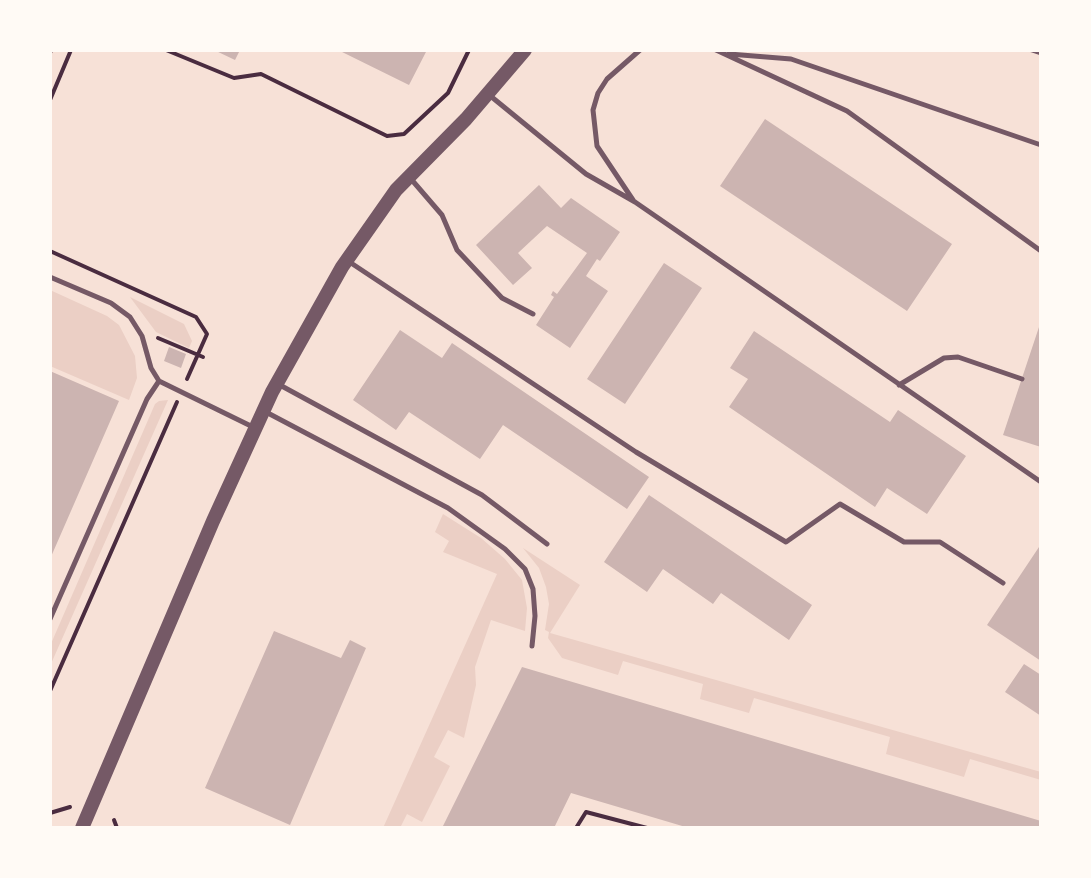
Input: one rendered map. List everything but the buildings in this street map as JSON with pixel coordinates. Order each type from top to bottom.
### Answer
[{"type":"street","points":[[82,828],[213,521],[277,383],[347,261],[396,190],[488,94],[519,53]]},
{"type":"lane","points":[[635,202],[597,146],[593,110],[598,93],[607,79],[640,50]]},
{"type":"lane","points":[[716,50],[847,111],[1041,251]]},
{"type":"lane","points":[[1032,50],[1041,53]]},
{"type":"lane","points":[[723,53],[791,59],[1041,145]]},
{"type":"lane","points":[[488,94],[586,174],[635,202],[1041,482]]},
{"type":"lane","points":[[409,177],[442,215],[457,250],[502,298],[533,314]]},
{"type":"lane","points":[[347,261],[636,452],[786,542],[840,504],[904,542],[940,542],[1003,583]]},
{"type":"lane","points":[[50,277],[111,303],[130,317],[142,336],[151,368],[159,381],[256,428]]},
{"type":"lane","points":[[899,385],[944,358],[958,357],[1022,379]]},
{"type":"lane","points":[[50,619],[147,399],[159,381]]},
{"type":"lane","points":[[277,383],[482,495],[547,544]]},
{"type":"lane","points":[[264,411],[448,508],[505,549],[525,569],[533,589],[535,616],[532,646]]},
{"type":"path","points":[[50,100],[71,50]]},
{"type":"path","points":[[166,50],[234,78],[261,74],[387,136],[404,134],[448,93],[469,50]]},
{"type":"path","points":[[142,336],[154,336],[203,357]]},
{"type":"path","points":[[50,813],[75,803]]},
{"type":"path","points":[[576,828],[586,812],[647,828]]},
{"type":"path","points":[[114,820],[117,828]]},
{"type":"shaded area","points":[[50,290],[107,316],[119,325],[135,356],[137,378],[129,400],[50,366]]},
{"type":"shaded area","points":[[130,297],[184,324],[192,341],[189,348],[156,332]]},
{"type":"shaded area","points":[[168,400],[50,666],[50,646],[155,404]]},
{"type":"shaded area","points":[[443,514],[481,538],[505,559],[522,580],[527,608],[525,631],[491,620],[475,667],[476,685],[464,738],[448,730],[434,757],[450,766],[422,822],[407,814],[400,828],[383,828],[497,574],[443,552],[449,541],[435,532]]},
{"type":"shaded area","points":[[523,548],[580,585],[550,633],[1041,772],[1041,780],[970,759],[964,777],[886,754],[890,737],[754,698],[749,713],[700,699],[703,684],[623,661],[618,675],[562,658],[545,630],[549,604],[546,587],[539,568]]}]
